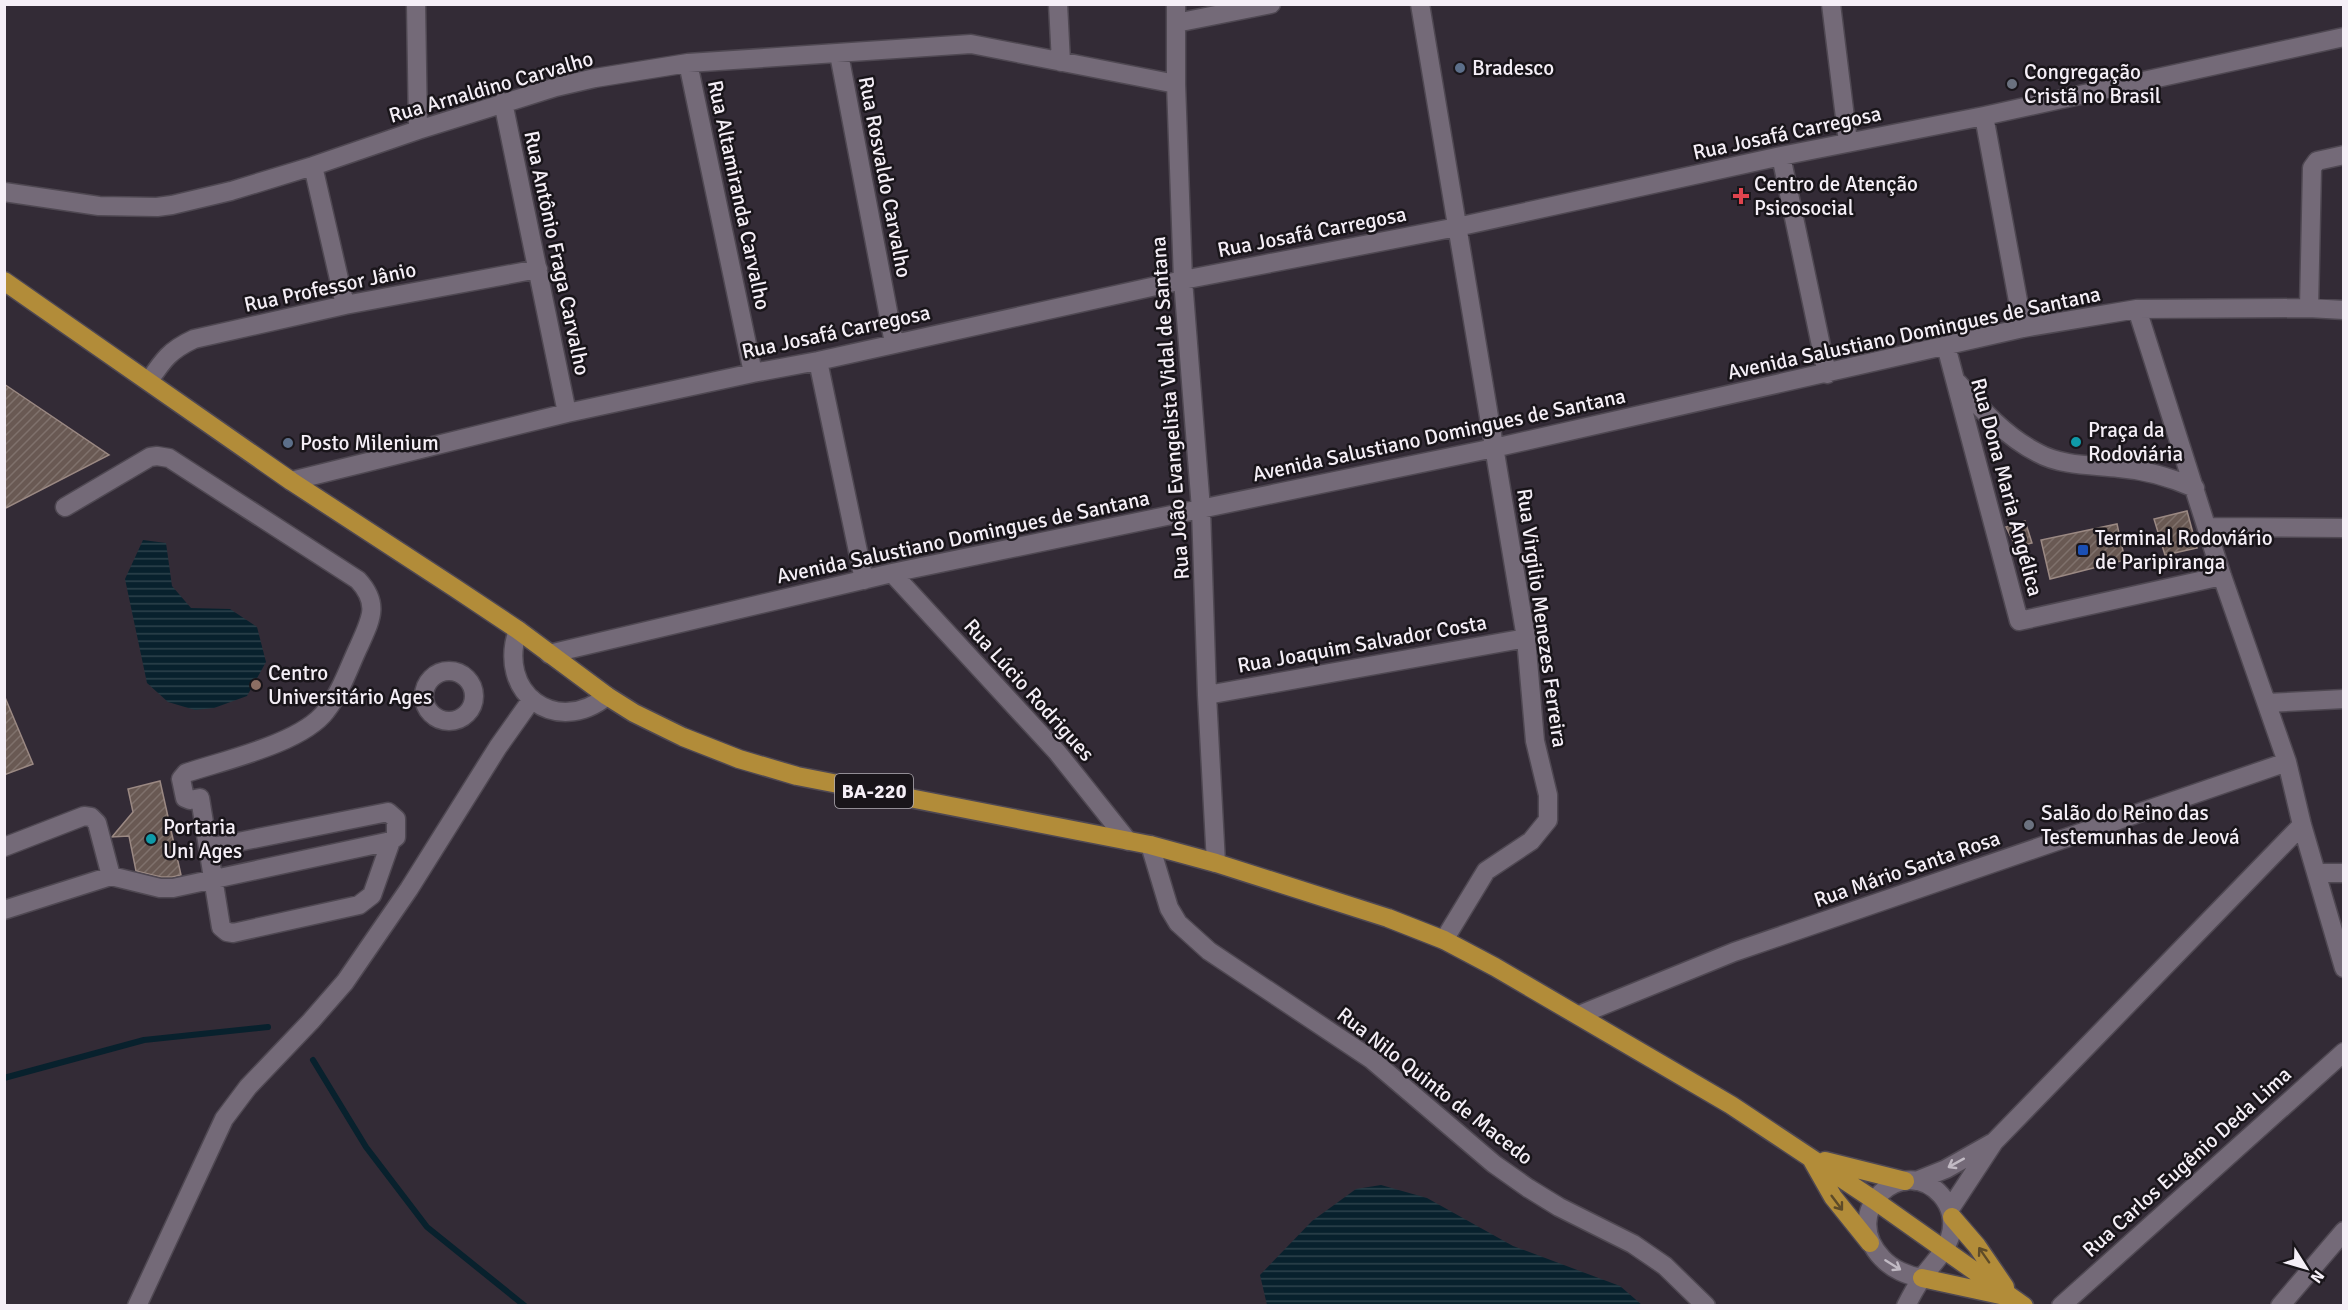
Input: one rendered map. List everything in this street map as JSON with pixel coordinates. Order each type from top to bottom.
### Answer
[{"type":"main road","name":"BA-220","points":[[4,281],[291,481],[518,630],[607,696],[634,713],[683,737],[739,759],[778,770],[1150,845],[1216,863],[1388,918],[1444,940],[1579,1015],[1731,1105],[1874,1200],[2017,1301]]},
{"type":"main road","points":[[1811,1158],[1910,1181]]},
{"type":"main road","points":[[1811,1158],[1833,1197],[1870,1243]]},
{"type":"main road","points":[[1951,1213],[2017,1301]]},
{"type":"main road","points":[[1922,1278],[2017,1301]]},
{"type":"street","points":[[416,4],[418,130]]},
{"type":"street","points":[[1058,4],[1061,62]]},
{"type":"street","points":[[1176,14],[1271,4]]},
{"type":"street","name":"Rua Virgilio Menezes Ferreira","points":[[1420,4],[1526,638],[1535,741],[1548,795],[1548,820],[1530,841],[1486,871],[1444,940]]},
{"type":"street","points":[[1831,4],[1848,142]]},
{"type":"street","name":"Rua João Evangelista Vidal de Santana","points":[[1176,14],[1176,84],[1183,280],[1201,509],[1207,695],[1216,863]]},
{"type":"street","name":"Rua Josafá Carregosa","points":[[291,481],[567,413],[1183,280],[1457,227],[1780,156],[1984,116],[2343,37]]},
{"type":"street","name":"Rua Arnaldino Carvalho","points":[[4,192],[99,206],[157,207],[231,191],[503,102],[596,78],[688,63],[959,44],[987,46],[1176,84]]},
{"type":"street","name":"Rua Rosvaldo Carvalho","points":[[839,54],[894,343]]},
{"type":"street","name":"Rua Altamiranda Carvalho","points":[[688,63],[753,373]]},
{"type":"street","name":"Rua Antônio Fraga Carvalho","points":[[503,102],[567,413]]},
{"type":"street","points":[[1984,116],[2023,328]]},
{"type":"street","points":[[1780,156],[1827,374]]},
{"type":"street","points":[[2309,308],[2312,173],[2315,163],[2323,159],[2343,156]]},
{"type":"street","points":[[313,166],[345,304]]},
{"type":"street","name":"Rua Professor Jânio","points":[[148,381],[165,357],[177,347],[194,339],[345,304],[538,269]]},
{"type":"street","name":"Avenida Salustiano Domingues de Santana","points":[[549,654],[892,573],[1494,448],[2023,328],[2137,309],[2309,308],[2343,310]]},
{"type":"street","points":[[2137,309],[2222,576],[2287,762],[2302,825],[2343,968]]},
{"type":"street","name":"Rua Dona Maria Angélica","points":[[1946,345],[2019,621],[2222,576]]},
{"type":"street","points":[[818,360],[864,580]]},
{"type":"street","points":[[1955,379],[2005,431],[2039,454],[2086,466],[2142,472],[2177,480],[2195,488]]},
{"type":"street","points":[[65,507],[150,457],[169,458],[358,580],[371,598],[373,609],[369,624],[333,703],[313,725],[289,739],[186,773],[183,776],[185,798],[190,800],[200,798],[221,927],[233,933],[359,905],[372,895],[391,841]]},
{"type":"street","points":[[2208,527],[2343,528]]},
{"type":"street","name":"Rua Lúcio Rodrigues","points":[[892,573],[1057,752],[1128,841]]},
{"type":"street","points":[[518,630],[513,644],[514,672],[521,690],[532,699],[552,710],[564,712],[587,709],[607,696]]},
{"type":"street","name":"Rua Joaquim Salvador Costa","points":[[1207,695],[1526,638]]},
{"type":"street","points":[[137,1305],[224,1119],[248,1087],[345,982],[409,889],[498,747],[532,699]]},
{"type":"street","points":[[2268,703],[2343,699]]},
{"type":"street","name":"Rua Mário Santa Rosa","points":[[1579,1015],[1734,952],[2287,762]]},
{"type":"street","points":[[4,910],[111,876],[167,889],[391,841],[396,837],[396,819],[388,812],[208,848]]},
{"type":"street","points":[[4,847],[84,816],[91,817],[97,823],[111,876]]},
{"type":"street","points":[[1905,1305],[1922,1278],[1945,1249],[1950,1239],[1951,1213],[1994,1142],[2302,825]]},
{"type":"street","name":"Rua Nilo Quinto de Macedo","points":[[1150,845],[1169,908],[1178,923],[1209,951],[1371,1059],[1494,1164],[1559,1207],[1633,1244],[1665,1266],[1706,1305]]},
{"type":"street","points":[[2317,873],[2343,873]]},
{"type":"street","name":"Rua Carlos Eugênio Deda Lima","points":[[2061,1305],[2343,1052]]},
{"type":"street","points":[[1922,1278],[1888,1264],[1870,1243],[1866,1225],[1869,1208],[1887,1187],[1946,1168],[1994,1142]]},
{"type":"street","points":[[1910,1181],[1927,1184],[1937,1191],[1951,1213]]},
{"type":"street","points":[[2280,1305],[2343,1232]]},
{"type":"water","points":[[143,540],[166,543],[172,586],[191,608],[230,609],[257,627],[266,662],[247,696],[214,708],[195,710],[168,702],[147,683],[125,579]]},
{"type":"water","points":[[1381,1185],[1427,1198],[1513,1246],[1620,1286],[1642,1305],[1267,1305],[1260,1275],[1312,1221],[1356,1189]]},
{"type":"building","points":[[4,384],[109,455],[4,509]]},
{"type":"building","points":[[2187,511],[2197,548],[2165,555],[2154,519]]},
{"type":"building","points":[[2025,521],[2032,543],[2016,547],[2006,527]]},
{"type":"building","name":"Terminal Rodoviário de Paripiranga","points":[[2117,524],[2125,560],[2050,579],[2041,540]]},
{"type":"building","points":[[4,695],[33,764],[4,775]]},
{"type":"building","name":"Portaria Uni Ages","points":[[160,781],[181,875],[172,877],[161,877],[136,871],[129,836],[112,837],[133,812],[128,789]]},
{"type":"waterway","points":[[4,1078],[144,1040],[268,1027]]},
{"type":"waterway","points":[[313,1060],[366,1147],[427,1227],[525,1306]]},
{"type":"place","name":"Bradesco","points":[[1460,68]]},
{"type":"place","name":"Congregação Cristã no Brasil","points":[[2012,84]]},
{"type":"place","name":"Centro de Atenção Psicosocial","points":[[1741,196]]},
{"type":"place","name":"Praça da Rodoviária","points":[[2076,442]]},
{"type":"place","name":"Posto Milenium","points":[[288,443]]},
{"type":"place","name":"Terminal Rodoviário de Paripiranga","points":[[2083,550]]},
{"type":"place","name":"Centro Universitário Ages","points":[[256,685]]},
{"type":"place","name":"Salão do Reino das Testemunhas de Jeová","points":[[2029,825]]},
{"type":"place","name":"Portaria Uni Ages","points":[[151,839]]}]
